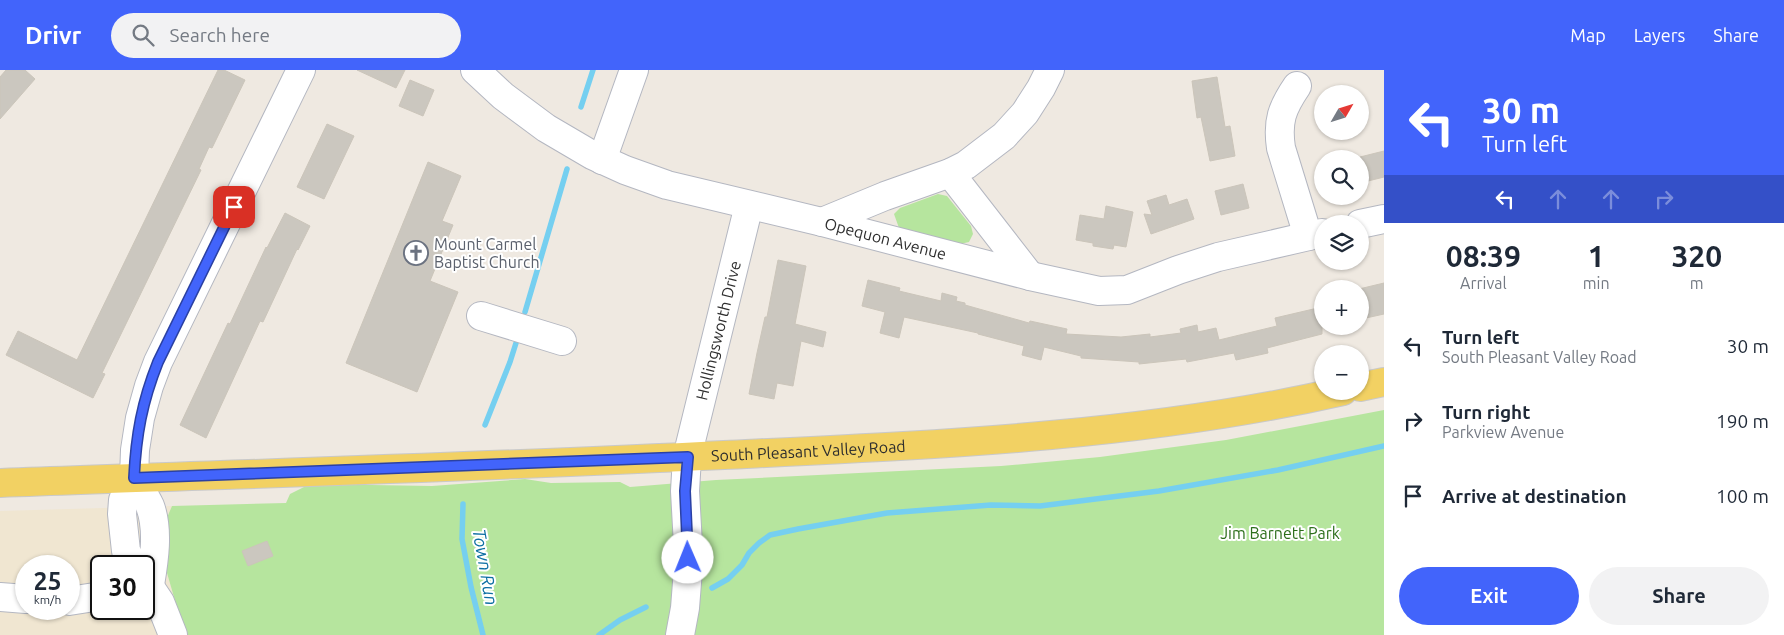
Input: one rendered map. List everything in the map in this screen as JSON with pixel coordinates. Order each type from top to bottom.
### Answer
[{"type":"main road","points":[[1369,385],[1384,382]]},
{"type":"main road","name":"South Pleasant Valley Road","points":[[0,483],[688,457],[897,446],[1149,425],[1224,415],[1314,397]]},
{"type":"street","points":[[128,555],[126,551],[122,514],[123,500],[134,478],[140,418],[149,386],[158,362],[301,70]]},
{"type":"street","name":"Opequon Avenue","points":[[475,70],[503,96],[546,128],[602,160],[667,185],[822,222],[1030,276],[1099,291],[1127,290],[1218,257],[1314,234]]},
{"type":"street","points":[[602,160],[634,70]]},
{"type":"street","points":[[822,222],[885,196],[950,173],[966,165],[1004,136],[1025,113],[1050,70]]},
{"type":"street","points":[[1298,86],[1286,103],[1279,133],[1281,148],[1314,231]]},
{"type":"street","points":[[950,173],[1030,276]]},
{"type":"street","name":"Hollingsworth Drive","points":[[680,635],[685,608],[688,570],[685,491],[688,457],[749,205]]},
{"type":"street","points":[[1369,222],[1384,219]]},
{"type":"street","points":[[481,316],[562,341]]},
{"type":"street","points":[[155,595],[160,602],[173,635]]},
{"type":"street","points":[[0,597],[15,598]]},
{"type":"shaded area","points":[[172,506],[166,520],[167,573],[185,635],[0,635],[0,511]]},
{"type":"green space","points":[[938,194],[947,196],[971,226],[973,234],[969,242],[960,244],[899,228],[894,214],[900,208]]},
{"type":"green space","name":"Jim Barnett Park","points":[[1384,410],[1384,635],[185,635],[167,573],[166,520],[172,506],[286,503],[290,494],[310,484],[432,486],[525,479],[551,483],[620,482],[630,487],[716,480],[1001,466],[1100,457],[1226,440]]},
{"type":"building","points":[[6,70],[25,70],[35,79],[0,119],[0,77]]},
{"type":"building","points":[[218,70],[224,70],[245,80],[212,148],[209,147],[199,169],[201,170],[102,373],[105,374],[93,398],[6,355],[18,331],[77,360]]},
{"type":"building","points":[[357,70],[405,70],[396,88]]},
{"type":"building","points":[[1217,77],[1225,127],[1230,126],[1235,156],[1210,161],[1201,117],[1197,118],[1192,81]]},
{"type":"building","points":[[410,80],[434,90],[423,116],[399,106]]},
{"type":"building","points":[[327,124],[354,136],[324,199],[297,187]]},
{"type":"building","points":[[1384,151],[1384,177],[1369,181],[1369,155]]},
{"type":"building","name":"Mount Carmel Baptist Church","points":[[428,162],[461,176],[442,221],[453,225],[430,281],[458,292],[417,392],[346,363]]},
{"type":"building","points":[[1243,184],[1249,208],[1221,215],[1215,191]]},
{"type":"building","points":[[1166,195],[1169,205],[1187,199],[1194,219],[1151,234],[1144,214],[1152,215],[1147,201]]},
{"type":"building","points":[[1106,206],[1133,212],[1126,247],[1114,245],[1113,249],[1093,246],[1093,243],[1076,240],[1080,215],[1104,219]]},
{"type":"building","points":[[285,213],[310,226],[297,249],[263,322],[260,321],[206,438],[180,425],[228,323],[230,324],[266,247]]},
{"type":"building","points":[[778,260],[806,266],[795,324],[826,332],[823,347],[801,341],[793,386],[777,383],[774,399],[749,394]]},
{"type":"building","points":[[868,280],[900,288],[899,291],[941,301],[942,293],[957,297],[956,301],[965,303],[965,305],[1029,323],[1030,321],[1067,329],[1066,334],[1121,337],[1150,334],[1150,337],[1181,333],[1180,329],[1197,325],[1198,332],[1216,328],[1219,340],[1277,326],[1275,318],[1314,309],[1314,335],[1318,335],[1267,348],[1268,353],[1236,360],[1234,353],[1187,362],[1186,359],[1139,364],[1139,362],[1081,358],[1081,356],[1044,347],[1041,360],[1022,355],[1024,346],[978,333],[904,317],[899,338],[880,333],[885,312],[862,306]]},
{"type":"building","points":[[1384,283],[1384,314],[1369,317],[1369,287]]},
{"type":"building","points":[[267,541],[273,556],[248,566],[242,551]]},
{"type":"waterway","name":"Town Run","points":[[581,107],[593,70]]},
{"type":"waterway","name":"Town Run","points":[[525,312],[567,169]]},
{"type":"waterway","name":"Town Run","points":[[485,425],[516,343]]},
{"type":"waterway","points":[[712,588],[728,579],[742,565],[749,553],[770,535],[798,529],[887,513],[991,505],[1040,506],[1159,491],[1278,470],[1384,446]]},
{"type":"waterway","name":"Town Run","points":[[463,504],[462,539],[483,635]]},
{"type":"waterway","points":[[599,635],[620,620],[646,607]]},
{"type":"place","name":"Mount Carmel Baptist Church","points":[[416,253]]},
{"type":"route","points":[[234,207],[158,362],[144,399],[137,433],[134,478],[688,457],[685,491],[688,558]]}]
